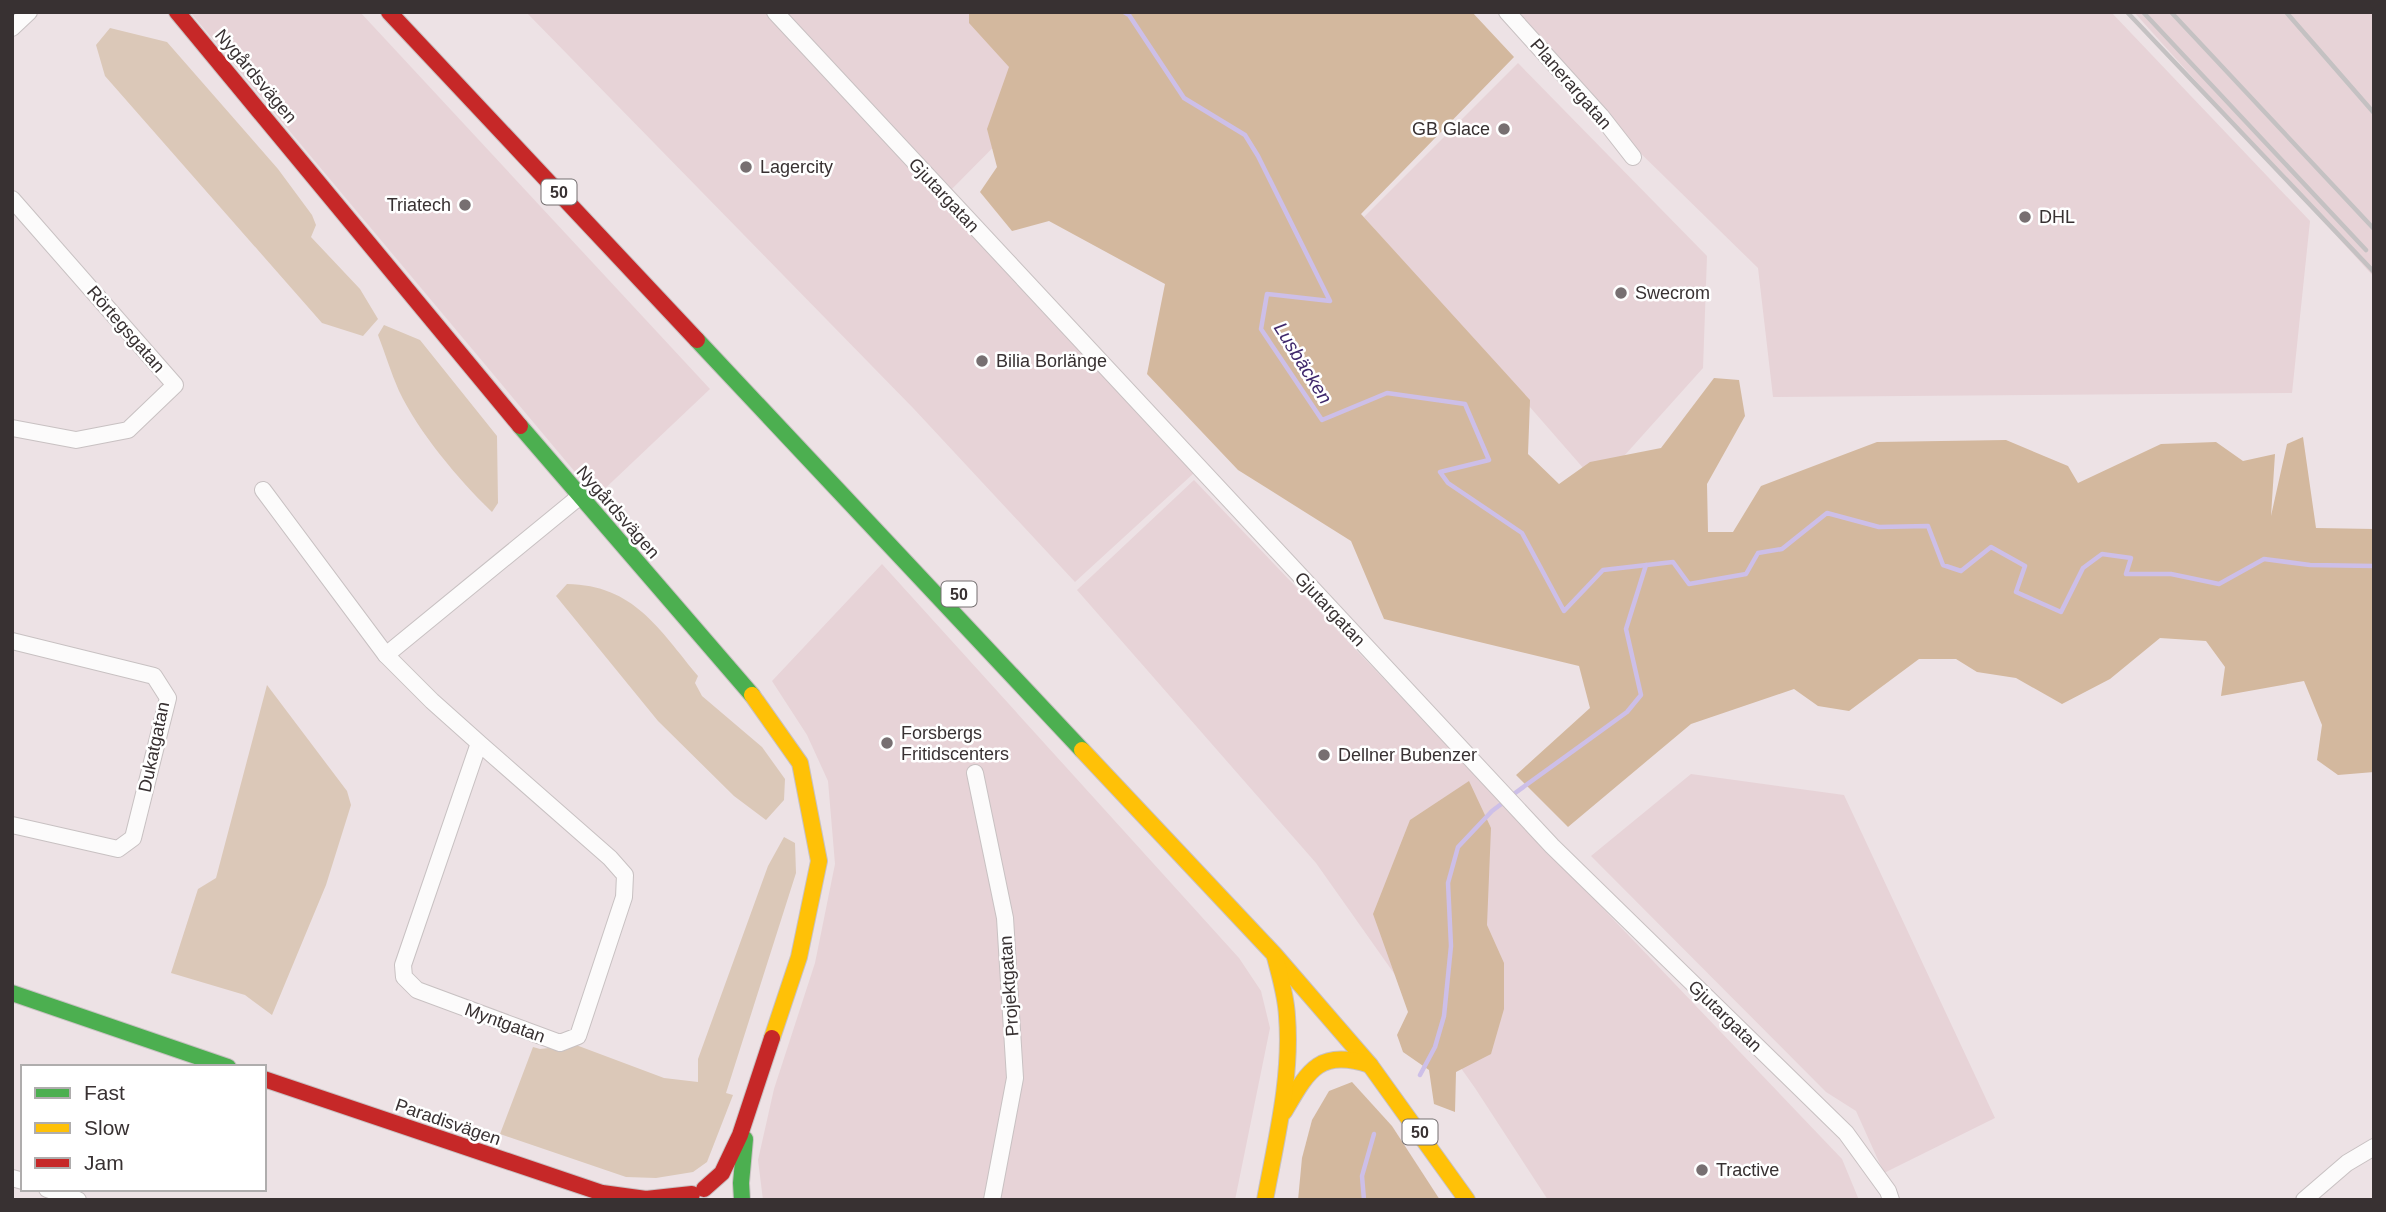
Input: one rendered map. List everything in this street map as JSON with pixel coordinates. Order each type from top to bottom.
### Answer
[{"type":"main road","name":"Nygårdsvägen","points":[[177,12],[579,497],[746,687],[800,763],[819,861],[799,957],[750,1109],[729,1161],[722,1173],[693,1194]]},
{"type":"main road","name":"50","points":[[389,12],[1274,954],[1370,1065],[1467,1200]]},
{"type":"main road","name":"50","points":[[410,12],[664,281]]},
{"type":"main road","name":"50","points":[[1282,939],[1379,1058],[1481,1200]]},
{"type":"main road","points":[[1265,1200],[1280,1120],[1288,1026],[1283,988],[1274,954]]},
{"type":"main road","points":[[12,993],[222,1065]]},
{"type":"main road","points":[[1280,1120],[1297,1090],[1321,1065],[1336,1058],[1370,1065]]},
{"type":"main road","name":"Paradisvägen","points":[[266,1080],[602,1194],[646,1199],[693,1194]]},
{"type":"main road","name":"Nygårdsvägen","points":[[742,1200],[742,1160],[750,1109]]},
{"type":"main road","points":[[693,1194],[726,1193],[736,1200]]},
{"type":"street","points":[[12,28],[29,12]]},
{"type":"street","name":"Gjutargatan","points":[[775,12],[1552,846],[1846,1133],[1888,1191],[1891,1200]]},
{"type":"street","name":"Planerargatan","points":[[1507,12],[1601,116],[1633,157]]},
{"type":"street","name":"Rörtegsgatan","points":[[12,199],[175,385],[128,430],[76,440],[12,428]]},
{"type":"street","name":"Myntgatan","points":[[263,490],[386,655],[432,701],[610,858],[625,876],[624,897],[579,1036],[560,1043],[417,990],[404,976],[403,965],[479,743]]},
{"type":"street","points":[[386,655],[579,497]]},
{"type":"street","name":"Dukatgatan","points":[[12,642],[154,676],[168,698],[133,838],[118,849],[12,825]]},
{"type":"street","name":"Projektgatan","points":[[975,773],[1005,918],[1015,1078],[992,1200]]},
{"type":"street","points":[[2304,1200],[2347,1163],[2374,1146]]},
{"type":"street","points":[[53,1191],[78,1200]]},
{"type":"shaded area","points":[[190,12],[360,12],[710,389],[596,497]]},
{"type":"shaded area","points":[[526,12],[982,12],[1048,92],[946,195],[1194,473],[1075,582],[914,409]]},
{"type":"shaded area","points":[[969,12],[1472,12],[1514,57],[1361,214],[1530,400],[1528,454],[1559,484],[1590,462],[1661,448],[1714,378],[1739,380],[1745,416],[1707,484],[1708,532],[1733,532],[1761,486],[1877,442],[2006,440],[2068,466],[2078,483],[2161,444],[2216,442],[2243,461],[2275,454],[2271,516],[2287,444],[2303,437],[2316,528],[2374,529],[2374,772],[2338,775],[2317,760],[2322,725],[2304,681],[2221,696],[2225,667],[2206,641],[2160,638],[2110,679],[2062,704],[2016,678],[1977,672],[1956,659],[1919,659],[1849,711],[1818,706],[1794,689],[1691,724],[1568,827],[1516,775],[1590,708],[1579,666],[1384,619],[1351,541],[1238,470],[1147,374],[1165,284],[1049,221],[1012,231],[980,192],[997,167],[987,129],[1009,67],[969,23]]},
{"type":"shaded area","points":[[1507,12],[2111,12],[2310,221],[2292,393],[1773,397],[1758,268],[1584,98]]},
{"type":"shaded area","points":[[2134,12],[2374,12],[2374,277],[2220,108]]},
{"type":"shaded area","points":[[110,28],[167,42],[278,169],[312,215],[316,225],[311,237],[360,289],[378,319],[363,336],[322,323],[105,76],[96,45]]},
{"type":"shaded area","points":[[1518,63],[1707,256],[1703,368],[1598,485],[1364,217]]},
{"type":"shaded area","points":[[384,325],[420,340],[497,436],[498,503],[492,512],[441,455],[407,407],[378,335]]},
{"type":"shaded area","points":[[1194,480],[1842,1159],[1859,1200],[1548,1200],[1475,1088],[1316,863],[1077,590]]},
{"type":"shaded area","points":[[882,564],[1239,958],[1261,991],[1270,1028],[1235,1200],[763,1200],[758,1160],[774,1089],[815,963],[835,864],[828,781],[807,735],[772,681]]},
{"type":"shaded area","points":[[567,584],[590,586],[610,592],[643,613],[698,676],[695,683],[702,696],[762,747],[785,779],[784,800],[766,820],[734,796],[658,721],[556,596]]},
{"type":"shaded area","points":[[267,685],[347,791],[351,805],[326,885],[272,1015],[245,995],[171,973],[198,889],[216,878]]},
{"type":"shaded area","points":[[1691,774],[1844,795],[1995,1118],[1884,1173],[1856,1111],[1826,1092],[1591,856]]},
{"type":"shaded area","points":[[1469,781],[1491,828],[1487,925],[1504,963],[1504,1009],[1491,1054],[1456,1072],[1455,1112],[1434,1104],[1429,1070],[1403,1052],[1397,1035],[1408,1012],[1373,914],[1410,820]]},
{"type":"shaded area","points":[[784,837],[795,843],[796,873],[726,1093],[733,1095],[707,1162],[693,1172],[656,1178],[626,1177],[500,1134],[533,1047],[540,1049],[576,1045],[664,1078],[698,1082],[698,1059],[768,866]]},
{"type":"shaded area","points":[[1352,1082],[1392,1126],[1440,1200],[1298,1200],[1302,1158],[1312,1120],[1329,1091]]},
{"type":"waterway","name":"Lusbäcken","points":[[1124,12],[1129,15],[1184,98],[1245,135],[1330,301],[1267,294],[1261,329],[1322,420],[1387,393],[1465,404],[1489,460],[1440,472],[1448,483],[1522,533],[1564,611],[1603,570],[1673,562],[1689,584],[1746,574],[1758,553],[1782,549],[1827,513],[1879,527],[1928,526],[1943,565],[1961,571],[1991,547],[2025,566],[2016,592],[2061,612],[2083,568],[2102,554],[2131,558],[2126,574],[2171,574],[2219,584],[2264,559],[2310,565],[2374,566]]},
{"type":"waterway","points":[[1511,796],[1627,712],[1641,695],[1626,629],[1646,565]]},
{"type":"waterway","points":[[1420,1075],[1435,1047],[1444,1016],[1451,946],[1448,883],[1458,847],[1504,802]]},
{"type":"waterway","points":[[1364,1200],[1362,1176],[1374,1134]]},
{"type":"railway","points":[[2127,12],[2374,272]]},
{"type":"railway","points":[[2143,12],[2366,250]]},
{"type":"railway","points":[[2171,12],[2374,229]]},
{"type":"railway","points":[[2286,12],[2374,113]]},
{"type":"traffic: fast","points":[[697,340],[1082,750]]},
{"type":"traffic: fast","points":[[520,426],[752,695]]},
{"type":"traffic: fast","points":[[12,993],[222,1065]]},
{"type":"traffic: fast","points":[[742,1200],[745,1139]]},
{"type":"traffic: slow","points":[[752,695],[800,763],[819,861],[799,957],[772,1038]]},
{"type":"traffic: slow","points":[[1082,750],[1274,954],[1370,1065],[1467,1200]]},
{"type":"traffic: slow","points":[[1265,1200],[1282,1108],[1288,1039],[1286,1009],[1275,957]]},
{"type":"traffic: slow","points":[[1284,1112],[1300,1085],[1317,1067],[1338,1059],[1370,1065]]},
{"type":"traffic: jam","points":[[177,12],[520,426]]},
{"type":"traffic: jam","points":[[389,12],[697,340]]},
{"type":"traffic: jam","points":[[704,1189],[722,1173],[740,1135],[772,1038]]},
{"type":"traffic: jam","points":[[266,1080],[602,1193],[646,1199],[692,1194]]},
{"type":"place","name":"GB Glace","points":[[1504,129]]},
{"type":"place","name":"Lagercity","points":[[746,167]]},
{"type":"place","name":"Triatech","points":[[465,205]]},
{"type":"place","name":"DHL","points":[[2025,217]]},
{"type":"place","name":"Swecrom","points":[[1621,293]]},
{"type":"place","name":"Bilia Borlänge","points":[[982,361]]},
{"type":"place","name":"Forsbergs Fritidscenters","points":[[887,743]]},
{"type":"place","name":"Dellner Bubenzer","points":[[1324,755]]},
{"type":"place","name":"Tractive","points":[[1702,1170]]}]
